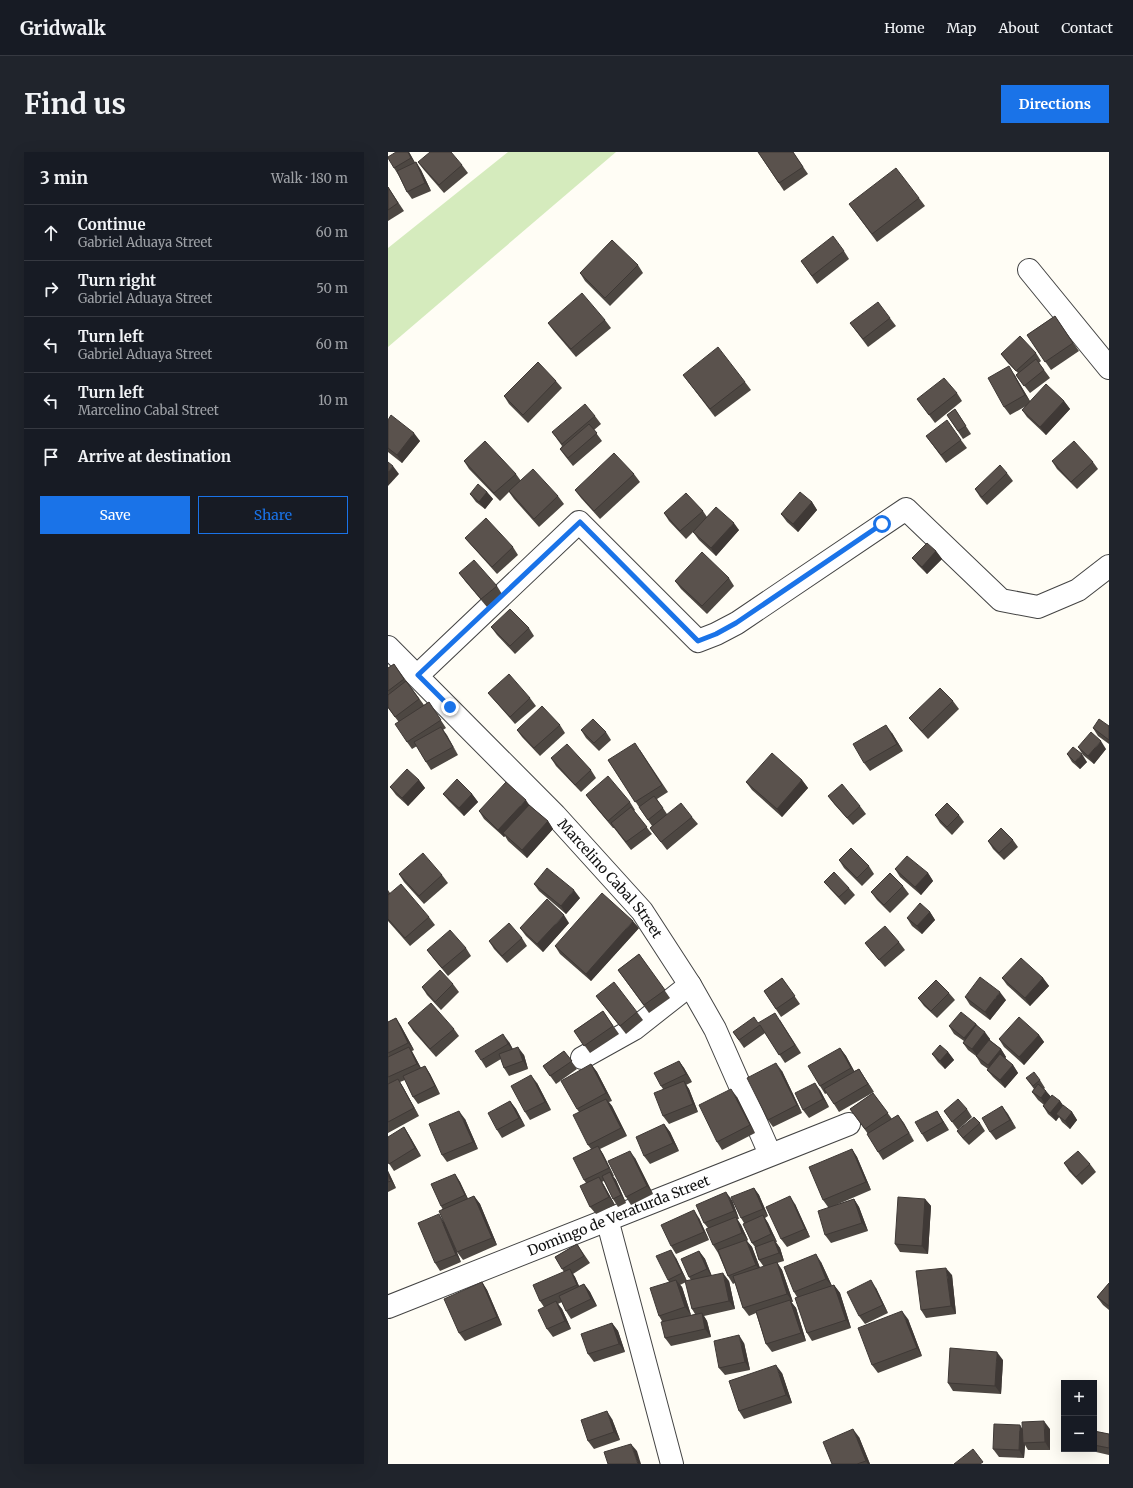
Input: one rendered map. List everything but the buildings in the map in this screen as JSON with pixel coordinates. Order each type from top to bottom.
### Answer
[{"type":"street","points":[[1029,270],[1109,368]]},
{"type":"street","points":[[418,675],[580,522],[698,641],[716,634],[736,623],[906,509],[1001,600],[1038,607],[1078,590],[1109,566]]},
{"type":"street","name":"Marcelino Cabal Street","points":[[388,647],[418,675],[555,815],[642,911],[690,986],[715,1029],[770,1154]]},
{"type":"street","points":[[582,1058],[634,1029],[690,986]]},
{"type":"street","name":"Domingo de Veraturda Street","points":[[388,1307],[848,1124]]},
{"type":"street","points":[[607,1219],[672,1464]]},
{"type":"green space","points":[[508,152],[616,152],[388,347],[388,248]]},
{"type":"route","points":[[450,707],[418,675],[580,522],[698,641],[716,634],[736,623],[882,524]]}]
